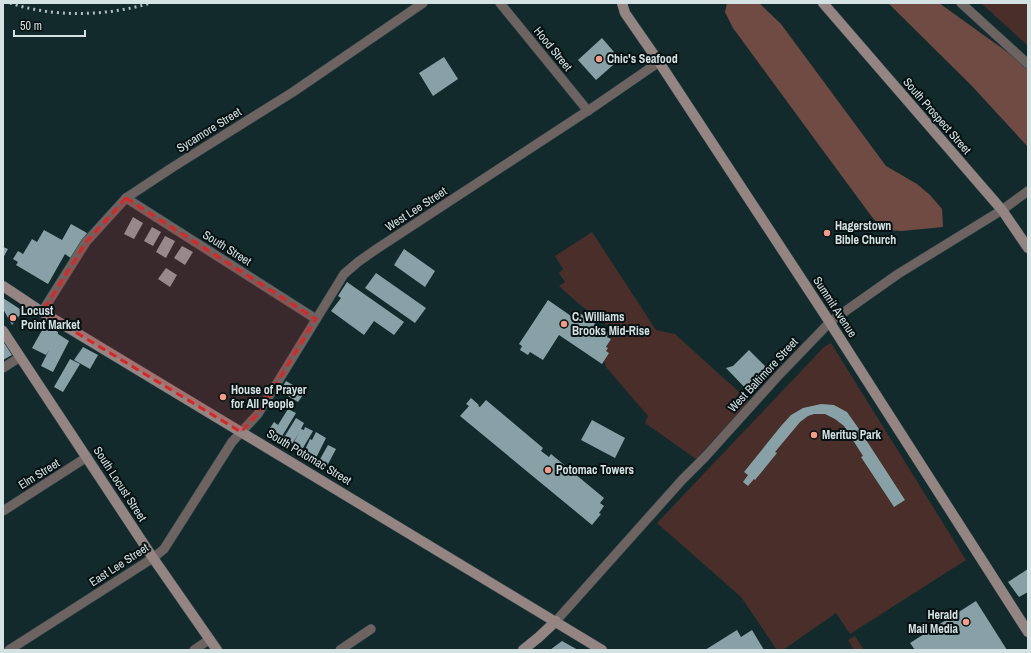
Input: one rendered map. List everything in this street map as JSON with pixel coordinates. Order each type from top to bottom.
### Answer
[{"type":"main road","name":"South Prospect Street","points":[[823,3],[1002,210],[1028,248]]},
{"type":"main road","name":"Summit Avenue","points":[[619,4],[660,62],[830,322],[1028,632]]},
{"type":"main road","name":"South Potomac Street","points":[[3,286],[42,312],[602,650]]},
{"type":"main road","name":"South Locust Street","points":[[3,331],[217,650]]},
{"type":"main road","points":[[523,650],[540,637],[556,621]]},
{"type":"street","name":"Sycamore Street","points":[[42,312],[86,242],[126,198],[173,166],[293,92],[423,3]]},
{"type":"street","name":"Hood Street","points":[[500,3],[588,111]]},
{"type":"street","points":[[961,3],[1028,64]]},
{"type":"street","name":"West Lee Street","points":[[241,432],[258,414],[344,274],[358,262],[660,62]]},
{"type":"street","name":"West Baltimore Street","points":[[556,621],[682,480],[830,322],[898,274],[1002,210],[1028,191]]},
{"type":"street","name":"South Street","points":[[126,198],[316,319]]},
{"type":"street","points":[[3,368],[20,357]]},
{"type":"street","name":"East Lee Street","points":[[9,650],[154,558],[164,549],[232,442],[241,432]]},
{"type":"street","name":"Elm Street","points":[[3,511],[87,457]]},
{"type":"street","points":[[340,650],[371,629]]},
{"type":"street","points":[[194,650],[210,639]]},
{"type":"highlighted area","points":[[126,198],[316,319],[258,414],[241,432],[42,312],[86,242]]},
{"type":"shaded area","points":[[727,3],[759,3],[781,24],[886,166],[917,184],[930,195],[942,209],[943,227],[902,231],[884,230],[872,217],[733,28],[725,12]]},
{"type":"shaded area","points":[[888,3],[939,3],[1028,67],[1028,147],[971,85]]},
{"type":"shaded area","points":[[981,3],[1028,3],[1028,46]]},
{"type":"shaded area","points":[[592,232],[656,330],[675,334],[749,401],[696,459],[645,423],[648,416],[606,367],[603,357],[614,330],[579,304],[559,286],[565,282],[559,273],[563,269],[555,256]]},
{"type":"shaded area","name":"Meritus Park","points":[[831,343],[966,560],[850,634],[836,613],[783,650],[777,650],[741,597],[657,523],[824,347]]},
{"type":"shaded area","points":[[855,636],[864,650],[854,650],[848,640]]},
{"type":"building","name":"Chic's Seafood","points":[[602,38],[620,59],[596,80],[578,60]]},
{"type":"building","points":[[444,57],[458,79],[433,96],[419,73]]},
{"type":"building","points":[[133,217],[143,223],[134,239],[124,234]]},
{"type":"building","points":[[71,224],[87,233],[72,259],[65,254],[48,284],[16,265],[18,262],[13,259],[18,251],[23,254],[32,239],[37,242],[44,230],[62,240]]},
{"type":"building","points":[[152,227],[161,232],[153,246],[144,241]]},
{"type":"building","points":[[165,236],[175,241],[166,258],[156,252]]},
{"type":"building","points":[[182,246],[193,252],[185,265],[174,258]]},
{"type":"building","points":[[3,247],[8,249],[3,258]]},
{"type":"building","points":[[404,249],[435,271],[425,287],[394,265]]},
{"type":"building","points":[[166,268],[177,275],[170,287],[158,279]]},
{"type":"building","points":[[376,273],[426,308],[415,323],[365,288]]},
{"type":"building","points":[[347,282],[404,322],[394,335],[374,321],[364,335],[331,311],[341,298],[338,296]]},
{"type":"building","name":"Locust Point Market","points":[[3,298],[23,311],[12,325],[3,309]]},
{"type":"building","name":"C. Williams Brooks Mid‐Rise","points":[[548,300],[571,316],[575,310],[609,333],[607,337],[611,339],[606,347],[608,348],[606,351],[609,353],[602,364],[559,335],[543,360],[530,352],[528,355],[520,350],[522,346],[519,344]]},
{"type":"building","points":[[45,325],[58,332],[58,334],[69,341],[53,372],[41,366],[49,350],[46,355],[32,348]]},
{"type":"building","points":[[3,341],[12,355],[3,360]]},
{"type":"building","points":[[83,347],[98,355],[90,369],[74,360]]},
{"type":"building","points":[[749,350],[769,370],[749,392],[726,368],[733,366]]},
{"type":"building","points":[[70,359],[80,364],[63,392],[54,387]]},
{"type":"building","points":[[286,381],[305,392],[298,402],[280,391]]},
{"type":"building","name":"Potomac Towers","points":[[471,398],[480,407],[486,400],[543,448],[541,451],[549,457],[551,454],[604,498],[600,503],[604,506],[599,513],[601,514],[592,525],[460,416],[469,406],[466,404]]},
{"type":"building","points":[[821,404],[834,405],[847,412],[905,500],[894,507],[861,457],[863,456],[844,426],[825,414],[814,414],[808,416],[800,422],[775,452],[777,453],[755,480],[754,479],[748,486],[743,482],[748,475],[744,472],[791,415],[803,408]]},
{"type":"building","points":[[288,409],[296,413],[281,438],[268,431],[274,422],[278,425]]},
{"type":"building","points":[[296,418],[304,423],[301,429],[304,430],[305,427],[313,431],[300,453],[291,447],[299,433],[292,444],[283,439]]},
{"type":"building","points":[[592,420],[625,438],[615,458],[581,440]]},
{"type":"building","points":[[316,432],[326,438],[315,460],[303,454],[310,439],[312,440]]},
{"type":"building","points":[[328,445],[336,449],[327,466],[319,461]]},
{"type":"building","points":[[1028,569],[1028,592],[1019,597],[1008,582]]},
{"type":"building","name":"Herald Mail Media","points":[[976,601],[1007,650],[915,650],[910,643]]},
{"type":"building","points":[[737,630],[741,637],[752,630],[764,650],[705,650]]},
{"type":"building","points":[[562,641],[578,650],[550,650]]},
{"type":"railway","points":[[10,3],[45,11],[81,14],[117,11],[151,3]]},
{"type":"place","name":"Chic's Seafood","points":[[599,59]]},
{"type":"place","name":"Hagerstown Bible Church","points":[[827,233]]},
{"type":"place","name":"Locust Point Market","points":[[13,318]]},
{"type":"place","name":"C. Williams Brooks Mid‐Rise","points":[[564,324]]},
{"type":"place","name":"House of Prayer for All People","points":[[223,397]]},
{"type":"place","name":"Meritus Park","points":[[814,435]]},
{"type":"place","name":"Potomac Towers","points":[[548,470]]},
{"type":"place","name":"Herald Mail Media","points":[[966,622]]}]
